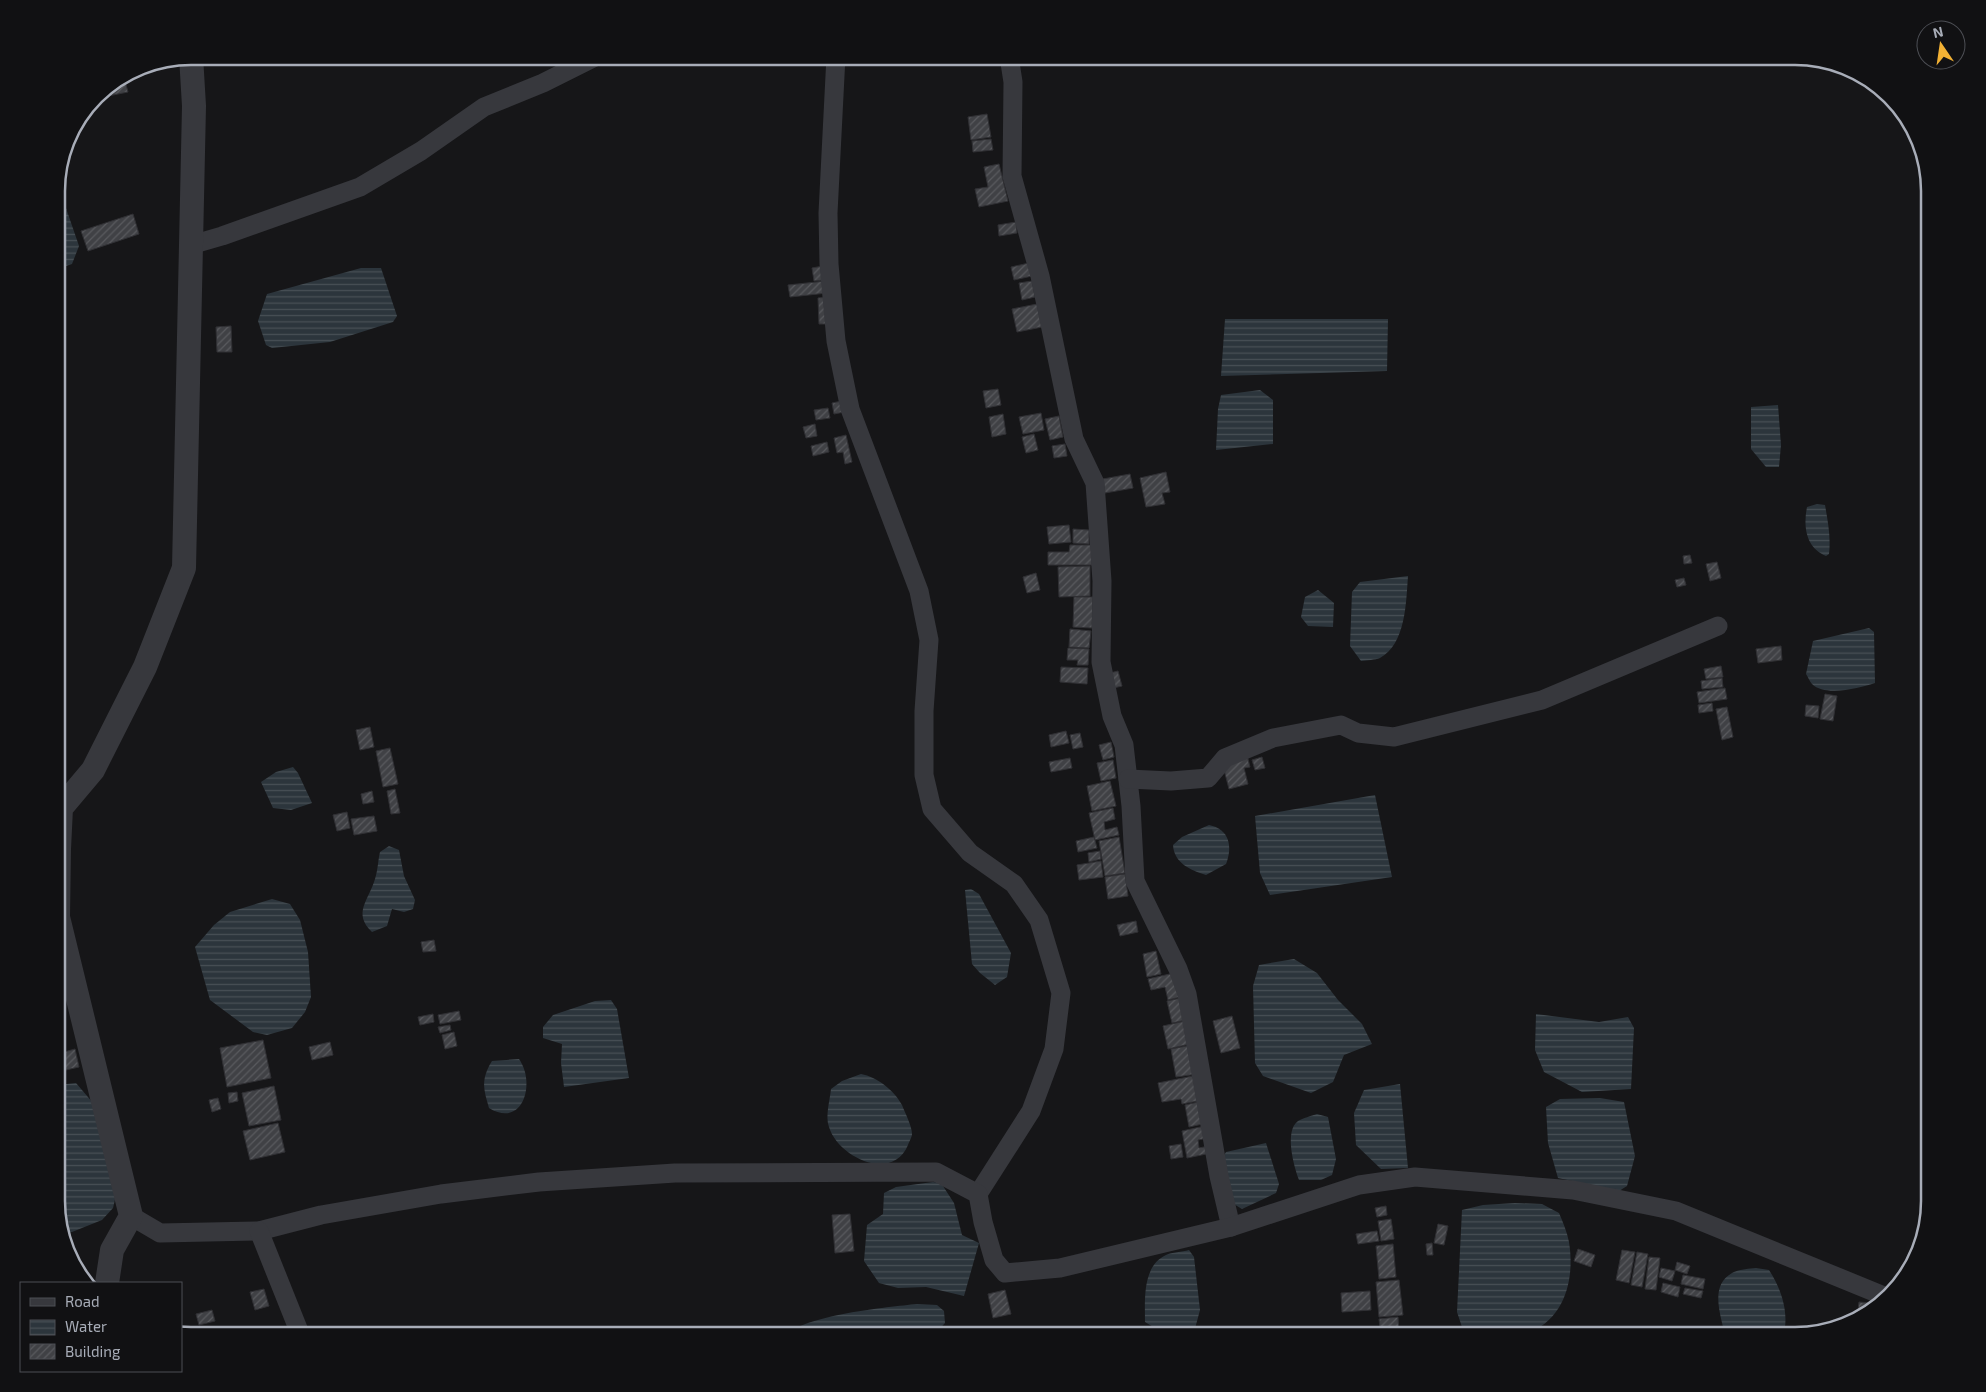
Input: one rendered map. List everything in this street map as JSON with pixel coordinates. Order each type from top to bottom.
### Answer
[{"type":"street","points":[[65,797],[93,770],[145,668],[184,568],[194,106],[192,65]]},
{"type":"street","points":[[191,245],[360,187],[421,151],[484,107],[543,83],[579,65]]},
{"type":"street","points":[[836,65],[828,213],[829,264],[836,341],[850,409],[919,591],[929,640],[924,711],[924,774],[932,809],[970,853],[1014,884],[1039,920],[1061,993],[1054,1049],[1031,1111],[978,1194],[983,1222],[994,1260],[1005,1273],[1060,1268],[1231,1227],[1359,1185],[1415,1177],[1573,1190],[1676,1211],[1880,1294]]},
{"type":"street","points":[[1010,65],[1013,82],[1012,176],[1040,276],[1074,439],[1095,483],[1102,581],[1101,662],[1112,716],[1124,745],[1135,881],[1178,970],[1187,994],[1219,1176],[1231,1227]]},
{"type":"street","points":[[1128,779],[1171,781],[1208,778],[1225,758],[1273,738],[1327,727],[1341,725],[1358,733],[1394,737],[1462,721],[1542,700],[1718,626]]},
{"type":"street","points":[[65,946],[131,1216],[112,1250],[107,1282]]},
{"type":"street","points":[[131,1216],[160,1232],[259,1231],[321,1215],[441,1194],[538,1182],[675,1173],[936,1172],[978,1194]]},
{"type":"street","points":[[259,1231],[296,1327]]},
{"type":"water","points":[[65,205],[79,246],[72,264],[65,266]]},
{"type":"water","points":[[361,268],[381,268],[397,316],[393,322],[330,342],[272,348],[266,345],[258,321],[267,294]]},
{"type":"water","points":[[1225,319],[1388,319],[1387,371],[1221,376]]},
{"type":"water","points":[[1260,390],[1273,400],[1273,444],[1216,450],[1218,409],[1221,395]]},
{"type":"water","points":[[1778,405],[1781,445],[1779,467],[1766,467],[1751,449],[1751,407]]},
{"type":"water","points":[[1817,504],[1825,505],[1830,542],[1829,554],[1826,556],[1814,548],[1806,529],[1807,507]]},
{"type":"water","points":[[1408,576],[1403,622],[1395,643],[1389,652],[1380,658],[1361,661],[1350,646],[1352,592],[1360,582]]},
{"type":"water","points":[[1318,590],[1334,603],[1333,627],[1308,626],[1301,617],[1305,597]]},
{"type":"water","points":[[1869,628],[1874,632],[1875,683],[1834,691],[1818,688],[1812,684],[1806,674],[1813,641]]},
{"type":"water","points":[[293,767],[298,773],[312,803],[291,810],[273,808],[261,782],[276,772]]},
{"type":"water","points":[[1375,795],[1392,877],[1270,895],[1260,873],[1255,816]]},
{"type":"water","points":[[1209,825],[1216,827],[1225,834],[1228,839],[1229,851],[1226,864],[1206,875],[1184,865],[1176,857],[1173,845],[1182,837]]},
{"type":"water","points":[[389,846],[399,850],[404,876],[415,900],[413,909],[404,912],[392,909],[387,926],[372,932],[363,919],[364,906],[375,879],[380,852]]},
{"type":"water","points":[[971,889],[979,894],[1011,953],[1007,977],[995,985],[972,964],[965,890]]},
{"type":"water","points":[[272,899],[290,904],[300,920],[308,952],[311,997],[305,1012],[292,1028],[267,1035],[253,1032],[210,1000],[195,947],[214,925],[230,912]]},
{"type":"water","points":[[1294,959],[1317,973],[1338,1000],[1362,1024],[1372,1044],[1344,1055],[1333,1082],[1311,1093],[1263,1076],[1255,1063],[1253,986],[1259,965]]},
{"type":"water","points":[[611,1000],[617,1009],[629,1078],[564,1087],[561,1063],[562,1044],[543,1038],[543,1027],[553,1015],[595,1001]]},
{"type":"water","points":[[1536,1014],[1599,1022],[1628,1017],[1634,1028],[1631,1089],[1582,1092],[1544,1072],[1535,1050]]},
{"type":"water","points":[[519,1059],[524,1069],[526,1080],[526,1091],[523,1100],[518,1108],[510,1113],[501,1113],[489,1108],[484,1084],[486,1073],[492,1061]]},
{"type":"water","points":[[861,1074],[879,1081],[890,1089],[899,1099],[910,1123],[912,1134],[908,1145],[900,1156],[890,1162],[878,1164],[866,1162],[854,1156],[834,1138],[829,1127],[828,1113],[831,1089],[842,1081]]},
{"type":"water","points":[[76,1083],[99,1110],[117,1191],[113,1208],[102,1220],[72,1232],[69,1232],[67,1225],[65,1209],[65,1084]]},
{"type":"water","points":[[1400,1084],[1408,1168],[1381,1169],[1356,1145],[1354,1113],[1364,1090]]},
{"type":"water","points":[[1600,1098],[1624,1102],[1635,1156],[1627,1186],[1619,1191],[1558,1178],[1548,1143],[1546,1107],[1560,1099]]},
{"type":"water","points":[[1317,1114],[1328,1117],[1336,1159],[1332,1175],[1321,1180],[1299,1180],[1291,1149],[1292,1133],[1298,1121]]},
{"type":"water","points":[[1266,1143],[1279,1184],[1276,1193],[1242,1209],[1232,1203],[1220,1163],[1226,1152]]},
{"type":"water","points":[[933,1182],[941,1183],[954,1203],[962,1235],[979,1243],[964,1296],[926,1287],[898,1288],[879,1283],[864,1261],[867,1225],[883,1214],[884,1193],[896,1187]]},
{"type":"water","points":[[1542,1204],[1559,1213],[1568,1238],[1570,1270],[1568,1284],[1558,1308],[1550,1319],[1540,1327],[1462,1327],[1457,1312],[1462,1210],[1483,1205]]},
{"type":"water","points":[[1189,1250],[1194,1257],[1200,1310],[1195,1327],[1153,1327],[1145,1322],[1145,1294],[1149,1275],[1158,1260],[1171,1253]]},
{"type":"water","points":[[1756,1268],[1769,1270],[1781,1293],[1785,1310],[1785,1327],[1723,1327],[1718,1302],[1721,1285],[1732,1273]]},
{"type":"water","points":[[917,1304],[937,1305],[944,1311],[945,1323],[941,1327],[800,1327],[827,1317]]},
{"type":"building","points":[[126,83],[128,92],[108,96]]},
{"type":"building","points":[[987,114],[991,137],[971,140],[968,117]]},
{"type":"building","points":[[991,139],[993,150],[973,152],[972,141]]},
{"type":"building","points":[[999,164],[1008,201],[979,207],[975,189],[988,187],[984,167]]},
{"type":"building","points":[[133,214],[139,234],[88,251],[81,231]]},
{"type":"building","points":[[1016,222],[1017,233],[999,236],[998,225]]},
{"type":"building","points":[[1029,263],[1032,276],[1014,280],[1011,267]]},
{"type":"building","points":[[823,266],[825,280],[814,281],[812,268]]},
{"type":"building","points":[[826,281],[827,293],[790,297],[788,285]]},
{"type":"building","points":[[1032,281],[1035,297],[1022,300],[1019,283]]},
{"type":"building","points":[[830,297],[831,324],[819,324],[818,298]]},
{"type":"building","points":[[1037,304],[1042,327],[1017,332],[1012,309]]},
{"type":"building","points":[[231,326],[232,352],[217,352],[216,327]]},
{"type":"building","points":[[998,389],[1001,405],[986,408],[983,391]]},
{"type":"building","points":[[842,401],[844,412],[834,414],[832,403]]},
{"type":"building","points":[[828,408],[830,418],[816,420],[814,410]]},
{"type":"building","points":[[1041,413],[1044,430],[1023,434],[1019,417]]},
{"type":"building","points":[[1003,414],[1006,434],[992,437],[989,417]]},
{"type":"building","points":[[1059,416],[1063,437],[1050,440],[1045,419]]},
{"type":"building","points":[[815,424],[817,436],[806,438],[803,427]]},
{"type":"building","points":[[1034,434],[1038,450],[1026,453],[1022,437]]},
{"type":"building","points":[[846,435],[852,462],[845,464],[843,452],[837,453],[834,438]]},
{"type":"building","points":[[827,442],[829,452],[813,456],[811,446]]},
{"type":"building","points":[[1065,444],[1067,456],[1054,458],[1052,446]]},
{"type":"building","points":[[1166,472],[1170,492],[1162,493],[1165,504],[1146,507],[1140,478]]},
{"type":"building","points":[[1130,474],[1133,488],[1105,493],[1103,479]]},
{"type":"building","points":[[1069,525],[1071,542],[1049,544],[1047,527]]},
{"type":"building","points":[[1073,529],[1089,530],[1089,544],[1073,543]]},
{"type":"building","points":[[1070,545],[1092,545],[1092,565],[1048,565],[1048,552],[1069,552]]},
{"type":"building","points":[[1690,555],[1692,563],[1684,564],[1683,556]]},
{"type":"building","points":[[1717,562],[1721,578],[1710,581],[1706,564]]},
{"type":"building","points":[[1090,566],[1090,596],[1059,597],[1058,567]]},
{"type":"building","points":[[1036,573],[1040,590],[1027,593],[1023,577]]},
{"type":"building","points":[[1684,578],[1686,585],[1677,587],[1675,580]]},
{"type":"building","points":[[1074,597],[1093,597],[1092,628],[1073,627]]},
{"type":"building","points":[[1070,629],[1091,631],[1089,648],[1069,647]]},
{"type":"building","points":[[1781,646],[1782,660],[1758,663],[1756,649]]},
{"type":"building","points":[[1068,648],[1089,649],[1088,665],[1077,665],[1078,660],[1067,660]]},
{"type":"building","points":[[1721,666],[1723,677],[1706,679],[1704,669]]},
{"type":"building","points":[[1061,667],[1088,668],[1087,684],[1060,682]]},
{"type":"building","points":[[1118,671],[1122,686],[1109,689],[1106,674]]},
{"type":"building","points":[[1722,678],[1723,687],[1702,689],[1701,681]]},
{"type":"building","points":[[1725,688],[1727,699],[1699,703],[1697,692]]},
{"type":"building","points":[[1825,694],[1837,696],[1833,721],[1820,719]]},
{"type":"building","points":[[1712,703],[1713,711],[1699,713],[1698,705]]},
{"type":"building","points":[[1806,705],[1819,706],[1818,718],[1805,716]]},
{"type":"building","points":[[1727,707],[1733,737],[1722,740],[1716,709]]},
{"type":"building","points":[[370,727],[374,747],[360,750],[356,730]]},
{"type":"building","points":[[1066,731],[1069,743],[1051,747],[1049,735]]},
{"type":"building","points":[[1080,733],[1083,747],[1073,749],[1070,735]]},
{"type":"building","points":[[1111,742],[1114,757],[1103,760],[1099,745]]},
{"type":"building","points":[[390,748],[398,784],[383,787],[376,751]]},
{"type":"building","points":[[1247,755],[1250,767],[1244,768],[1248,784],[1229,789],[1222,762]]},
{"type":"building","points":[[1262,757],[1265,768],[1255,770],[1252,760]]},
{"type":"building","points":[[1070,758],[1072,768],[1051,772],[1049,762]]},
{"type":"building","points":[[1113,760],[1116,778],[1101,781],[1097,763]]},
{"type":"building","points":[[1110,781],[1116,806],[1092,811],[1087,786]]},
{"type":"building","points":[[395,789],[400,813],[391,814],[387,791]]},
{"type":"building","points":[[372,791],[374,802],[363,804],[361,794]]},
{"type":"building","points":[[1113,808],[1115,819],[1104,822],[1105,830],[1117,827],[1119,835],[1095,840],[1089,813]]},
{"type":"building","points":[[347,812],[350,828],[337,831],[333,815]]},
{"type":"building","points":[[374,816],[377,831],[354,835],[351,819]]},
{"type":"building","points":[[1094,837],[1097,848],[1078,852],[1076,841]]},
{"type":"building","points":[[1119,837],[1125,873],[1105,876],[1099,841]]},
{"type":"building","points":[[1100,851],[1101,859],[1089,862],[1088,853]]},
{"type":"building","points":[[1101,861],[1103,877],[1079,880],[1077,865]]},
{"type":"building","points":[[1125,874],[1128,896],[1108,899],[1105,877]]},
{"type":"building","points":[[1136,921],[1138,932],[1120,936],[1117,925]]},
{"type":"building","points":[[434,940],[436,951],[423,952],[421,942]]},
{"type":"building","points":[[1156,951],[1161,974],[1147,977],[1143,954]]},
{"type":"building","points":[[1174,973],[1180,997],[1168,1000],[1165,987],[1151,990],[1148,979]]},
{"type":"building","points":[[1181,998],[1186,1020],[1172,1023],[1167,1001]]},
{"type":"building","points":[[459,1011],[461,1020],[440,1024],[438,1015]]},
{"type":"building","points":[[433,1014],[434,1022],[420,1025],[418,1017]]},
{"type":"building","points":[[1232,1016],[1240,1048],[1221,1053],[1213,1021]]},
{"type":"building","points":[[1185,1021],[1190,1044],[1168,1049],[1163,1026]]},
{"type":"building","points":[[450,1025],[451,1030],[440,1033],[438,1027]]},
{"type":"building","points":[[454,1032],[457,1046],[445,1049],[442,1035]]},
{"type":"building","points":[[263,1040],[271,1078],[227,1087],[220,1048]]},
{"type":"building","points":[[330,1042],[333,1055],[312,1060],[309,1047]]},
{"type":"building","points":[[1192,1045],[1197,1074],[1176,1077],[1171,1049]]},
{"type":"building","points":[[75,1049],[79,1067],[65,1070],[65,1052]]},
{"type":"building","points":[[1198,1075],[1203,1100],[1182,1104],[1181,1099],[1162,1102],[1158,1083]]},
{"type":"building","points":[[274,1086],[281,1120],[249,1126],[242,1093]]},
{"type":"building","points":[[237,1092],[238,1101],[229,1103],[228,1093]]},
{"type":"building","points":[[218,1098],[221,1109],[212,1112],[209,1100]]},
{"type":"building","points":[[1203,1101],[1207,1123],[1189,1127],[1185,1105]]},
{"type":"building","points":[[278,1123],[285,1152],[250,1160],[243,1131]]},
{"type":"building","points":[[1205,1126],[1208,1138],[1198,1140],[1199,1148],[1209,1146],[1211,1153],[1187,1158],[1182,1131]]},
{"type":"building","points":[[1181,1144],[1183,1157],[1171,1159],[1169,1146]]},
{"type":"building","points":[[1386,1206],[1387,1215],[1377,1217],[1375,1208]]},
{"type":"building","points":[[850,1214],[854,1251],[835,1253],[832,1215]]},
{"type":"building","points":[[1391,1219],[1394,1239],[1381,1241],[1378,1221]]},
{"type":"building","points":[[1438,1224],[1448,1226],[1444,1245],[1434,1243]]},
{"type":"building","points":[[1377,1231],[1379,1241],[1358,1244],[1356,1234]]},
{"type":"building","points":[[1432,1243],[1433,1255],[1427,1255],[1426,1244]]},
{"type":"building","points":[[1393,1244],[1396,1277],[1379,1279],[1376,1246]]},
{"type":"building","points":[[1578,1249],[1595,1255],[1591,1267],[1574,1261]]},
{"type":"building","points":[[1622,1250],[1635,1252],[1629,1283],[1616,1280]]},
{"type":"building","points":[[1637,1252],[1648,1254],[1642,1287],[1631,1285]]},
{"type":"building","points":[[1649,1257],[1660,1258],[1656,1290],[1645,1289]]},
{"type":"building","points":[[1677,1262],[1690,1266],[1687,1274],[1675,1270]]},
{"type":"building","points":[[1661,1268],[1675,1271],[1672,1281],[1659,1277]]},
{"type":"building","points":[[1683,1275],[1705,1279],[1703,1289],[1681,1284]]},
{"type":"building","points":[[1399,1280],[1403,1315],[1379,1317],[1376,1282]]},
{"type":"building","points":[[1663,1283],[1680,1287],[1678,1297],[1661,1292]]},
{"type":"building","points":[[1685,1288],[1703,1291],[1701,1298],[1683,1294]]},
{"type":"building","points":[[264,1289],[269,1306],[255,1310],[250,1292]]},
{"type":"building","points":[[1005,1290],[1011,1314],[993,1318],[988,1294]]},
{"type":"building","points":[[1370,1291],[1371,1310],[1342,1312],[1341,1293]]},
{"type":"building","points":[[1859,1302],[1869,1303],[1865,1306],[1858,1310]]},
{"type":"building","points":[[212,1310],[215,1321],[199,1325],[196,1314]]},
{"type":"building","points":[[1398,1317],[1399,1327],[1380,1327],[1379,1319]]}]
